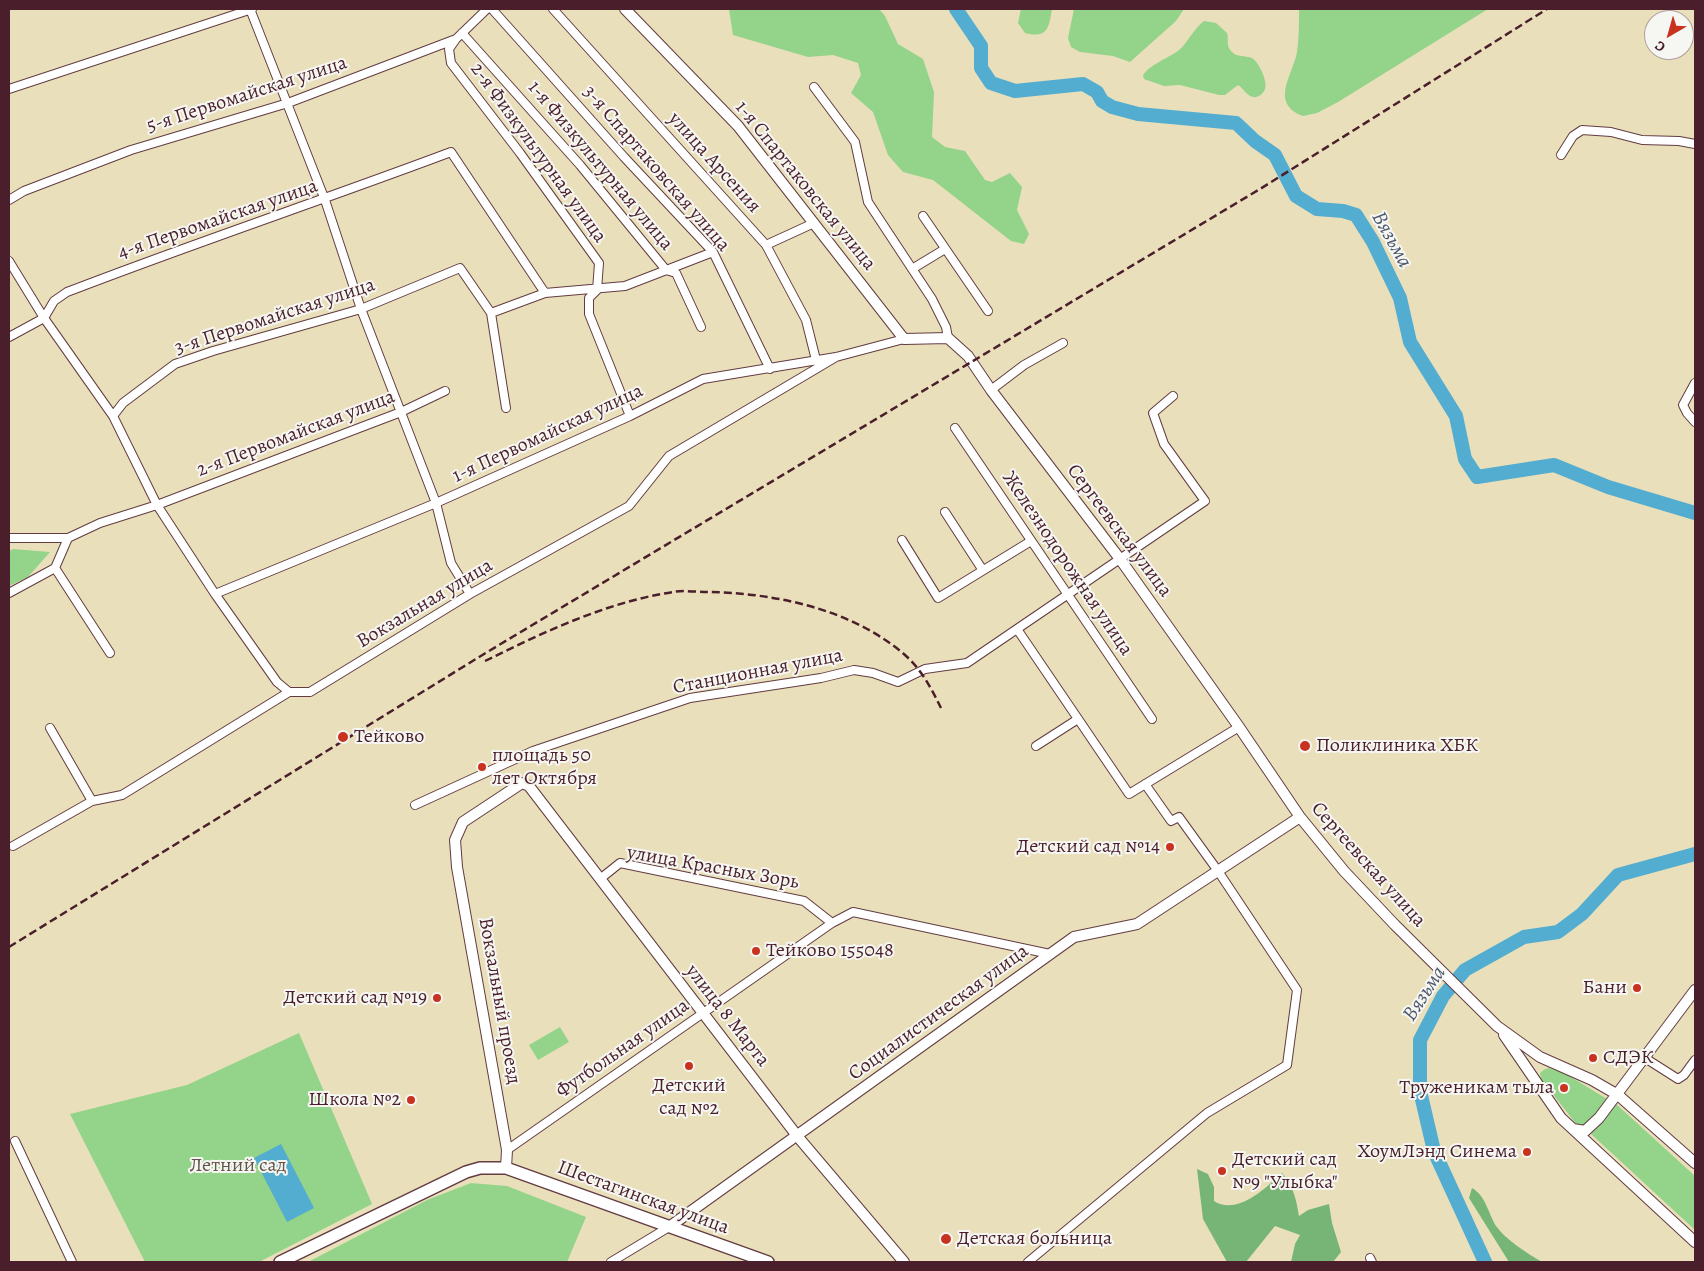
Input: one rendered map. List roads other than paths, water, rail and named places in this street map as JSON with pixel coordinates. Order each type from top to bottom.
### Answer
[{"type":"main road","name":"Шестагинская улица","points":[[280,1262],[466,1172],[480,1168],[506,1168],[768,1262]]},
{"type":"street","points":[[9,89],[251,9],[325,200],[361,309],[436,503],[451,563],[470,594]]},
{"type":"street","name":"5-я Первомайская улица","points":[[9,200],[24,191],[131,150],[288,103],[456,39],[487,9]]},
{"type":"street","name":"3-я Спартаковская улица","points":[[492,9],[624,157],[713,252],[770,369]]},
{"type":"street","name":"улица Арсения","points":[[553,9],[766,245],[806,320],[816,360]]},
{"type":"street","name":"1-я Спартаковская улица","points":[[625,9],[738,126],[904,339]]},
{"type":"street","name":"1-я Физкультурная улица","points":[[462,33],[580,165],[666,270],[676,273],[701,326]]},
{"type":"street","name":"2-я Физкультурная улица","points":[[456,39],[449,49],[451,63],[514,145],[599,263],[597,290],[589,298],[589,314],[630,416]]},
{"type":"street","points":[[814,87],[855,142],[868,202],[932,299],[946,327],[948,338],[904,339]]},
{"type":"street","points":[[1560,155],[1573,136],[1582,130],[1611,132],[1642,140],[1679,141],[1695,144]]},
{"type":"street","name":"4-я Первомайская улица","points":[[9,337],[44,318],[54,302],[67,292],[161,256],[325,200],[451,152],[544,293]]},
{"type":"street","points":[[922,216],[988,311]]},
{"type":"street","points":[[766,245],[814,223]]},
{"type":"street","points":[[912,269],[945,249]]},
{"type":"street","points":[[506,408],[491,313],[544,293],[597,290],[625,286],[713,252]]},
{"type":"street","points":[[9,261],[44,318],[113,416],[157,505],[215,594],[277,682],[289,692]]},
{"type":"street","name":"3-я Первомайская улица","points":[[113,416],[123,403],[175,364],[213,351],[361,309],[460,268],[491,313]]},
{"type":"street","name":"Сергеевская улица","points":[[948,338],[968,356],[991,390],[1120,559],[1300,817],[1344,871],[1442,972],[1498,1026]]},
{"type":"street","name":"1-я Первомайская улица","points":[[215,594],[436,503],[630,416],[703,379],[836,357],[904,339]]},
{"type":"street","points":[[991,390],[1024,365],[1063,343]]},
{"type":"street","name":"Вокзальная улица","points":[[13,846],[92,801],[122,795],[289,692],[310,692],[470,594],[629,506],[669,456],[836,357]]},
{"type":"street","points":[[1695,383],[1683,405],[1695,422]]},
{"type":"street","name":"2-я Первомайская улица","points":[[68,538],[100,523],[157,505],[401,412],[445,391]]},
{"type":"street","name":"Станционная улица","points":[[415,805],[533,751],[690,698],[821,678],[854,670],[873,673],[898,682],[925,669],[967,663],[1205,501],[1164,444],[1154,413],[1173,396]]},
{"type":"street","name":"Железнодорожная улица","points":[[955,428],[1152,719]]},
{"type":"street","points":[[945,512],[982,570]]},
{"type":"street","points":[[9,538],[68,538],[55,568],[9,593]]},
{"type":"street","points":[[902,540],[938,598],[1032,541]]},
{"type":"street","points":[[55,568],[110,653]]},
{"type":"street","points":[[1017,629],[1129,794],[1239,727]]},
{"type":"street","points":[[1036,746],[1078,719]]},
{"type":"street","points":[[50,728],[92,801]]},
{"type":"street","name":"улица 8 Марта","points":[[455,840],[462,822],[518,784],[528,786],[798,1137],[904,1262]]},
{"type":"street","points":[[1028,1262],[1207,1112],[1286,1065],[1297,990],[1218,871],[1178,817],[1171,821],[1145,784]]},
{"type":"street","name":"Социалистическая улица","points":[[610,1262],[669,1227],[798,1137],[1074,937],[1137,924],[1300,817]]},
{"type":"street","name":"Вокзальный проезд","points":[[455,840],[457,867],[507,1150],[506,1168]]},
{"type":"street","name":"улица Красных Зорь","points":[[600,879],[620,863],[804,902],[832,923]]},
{"type":"street","points":[[832,923],[853,912],[1050,954]]},
{"type":"street","name":"Футбольная улица","points":[[507,1150],[832,923]]},
{"type":"street","points":[[1573,1129],[1585,1131],[1618,1095],[1695,990]]},
{"type":"street","points":[[1498,1026],[1540,1057],[1594,1081],[1618,1095],[1695,1163]]},
{"type":"street","points":[[1498,1026],[1528,1073],[1561,1118],[1695,1242]]},
{"type":"street","points":[[1528,1073],[1531,1064],[1540,1057]]},
{"type":"street","points":[[1645,1058],[1678,1079],[1695,1060]]},
{"type":"street","points":[[16,1141],[72,1262]]},
{"type":"water","points":[[281,1144],[314,1208],[287,1222],[254,1158]]},
{"type":"waterway","name":"Вязьма","points":[[956,9],[981,46],[981,68],[991,83],[1015,91],[1083,84],[1097,92],[1102,101],[1112,107],[1138,114],[1236,123],[1255,141],[1275,155],[1296,196],[1317,209],[1343,211],[1356,215],[1373,242],[1400,298],[1410,342],[1456,416],[1465,459],[1477,477],[1554,465],[1608,487],[1695,513]]},
{"type":"waterway","name":"Вязьма","points":[[1485,1262],[1434,1151],[1420,1091],[1420,1040],[1443,996],[1465,970],[1524,937],[1558,932],[1582,914],[1618,875],[1695,854]]},
{"type":"railway","points":[[9,947],[484,654],[1260,189],[1547,9]]},
{"type":"railway","points":[[485,661],[576,619],[624,603],[673,592],[733,593],[786,600],[837,615],[861,626],[884,639],[905,655],[930,686],[941,708]]},
{"type":"place","name":"Тейково","points":[[343,737]]},
{"type":"place","name":"Поликлиника ХБК","points":[[1305,746]]},
{"type":"place","name":"площадь 50 лет Октября","points":[[482,767]]},
{"type":"place","name":"Детский сад №14","points":[[1170,847]]},
{"type":"place","name":"Тейково 155048","points":[[756,951]]},
{"type":"place","name":"Бани","points":[[1637,988]]},
{"type":"place","name":"Детский сад №19","points":[[437,998]]},
{"type":"place","name":"СДЭК","points":[[1593,1058]]},
{"type":"place","name":"Детский сад №2","points":[[689,1066]]},
{"type":"place","name":"Труженикам тыла","points":[[1564,1088]]},
{"type":"place","name":"Школа №2","points":[[411,1100]]},
{"type":"place","name":"ХоумЛэнд Синема","points":[[1527,1152]]},
{"type":"place","name":"Детский сад №9 \"Улыбка\"","points":[[1222,1171]]},
{"type":"place","name":"Детская больница","points":[[946,1239]]},
{"type":"park label","name":"Летний сад","points":[[238,1166]]}]
